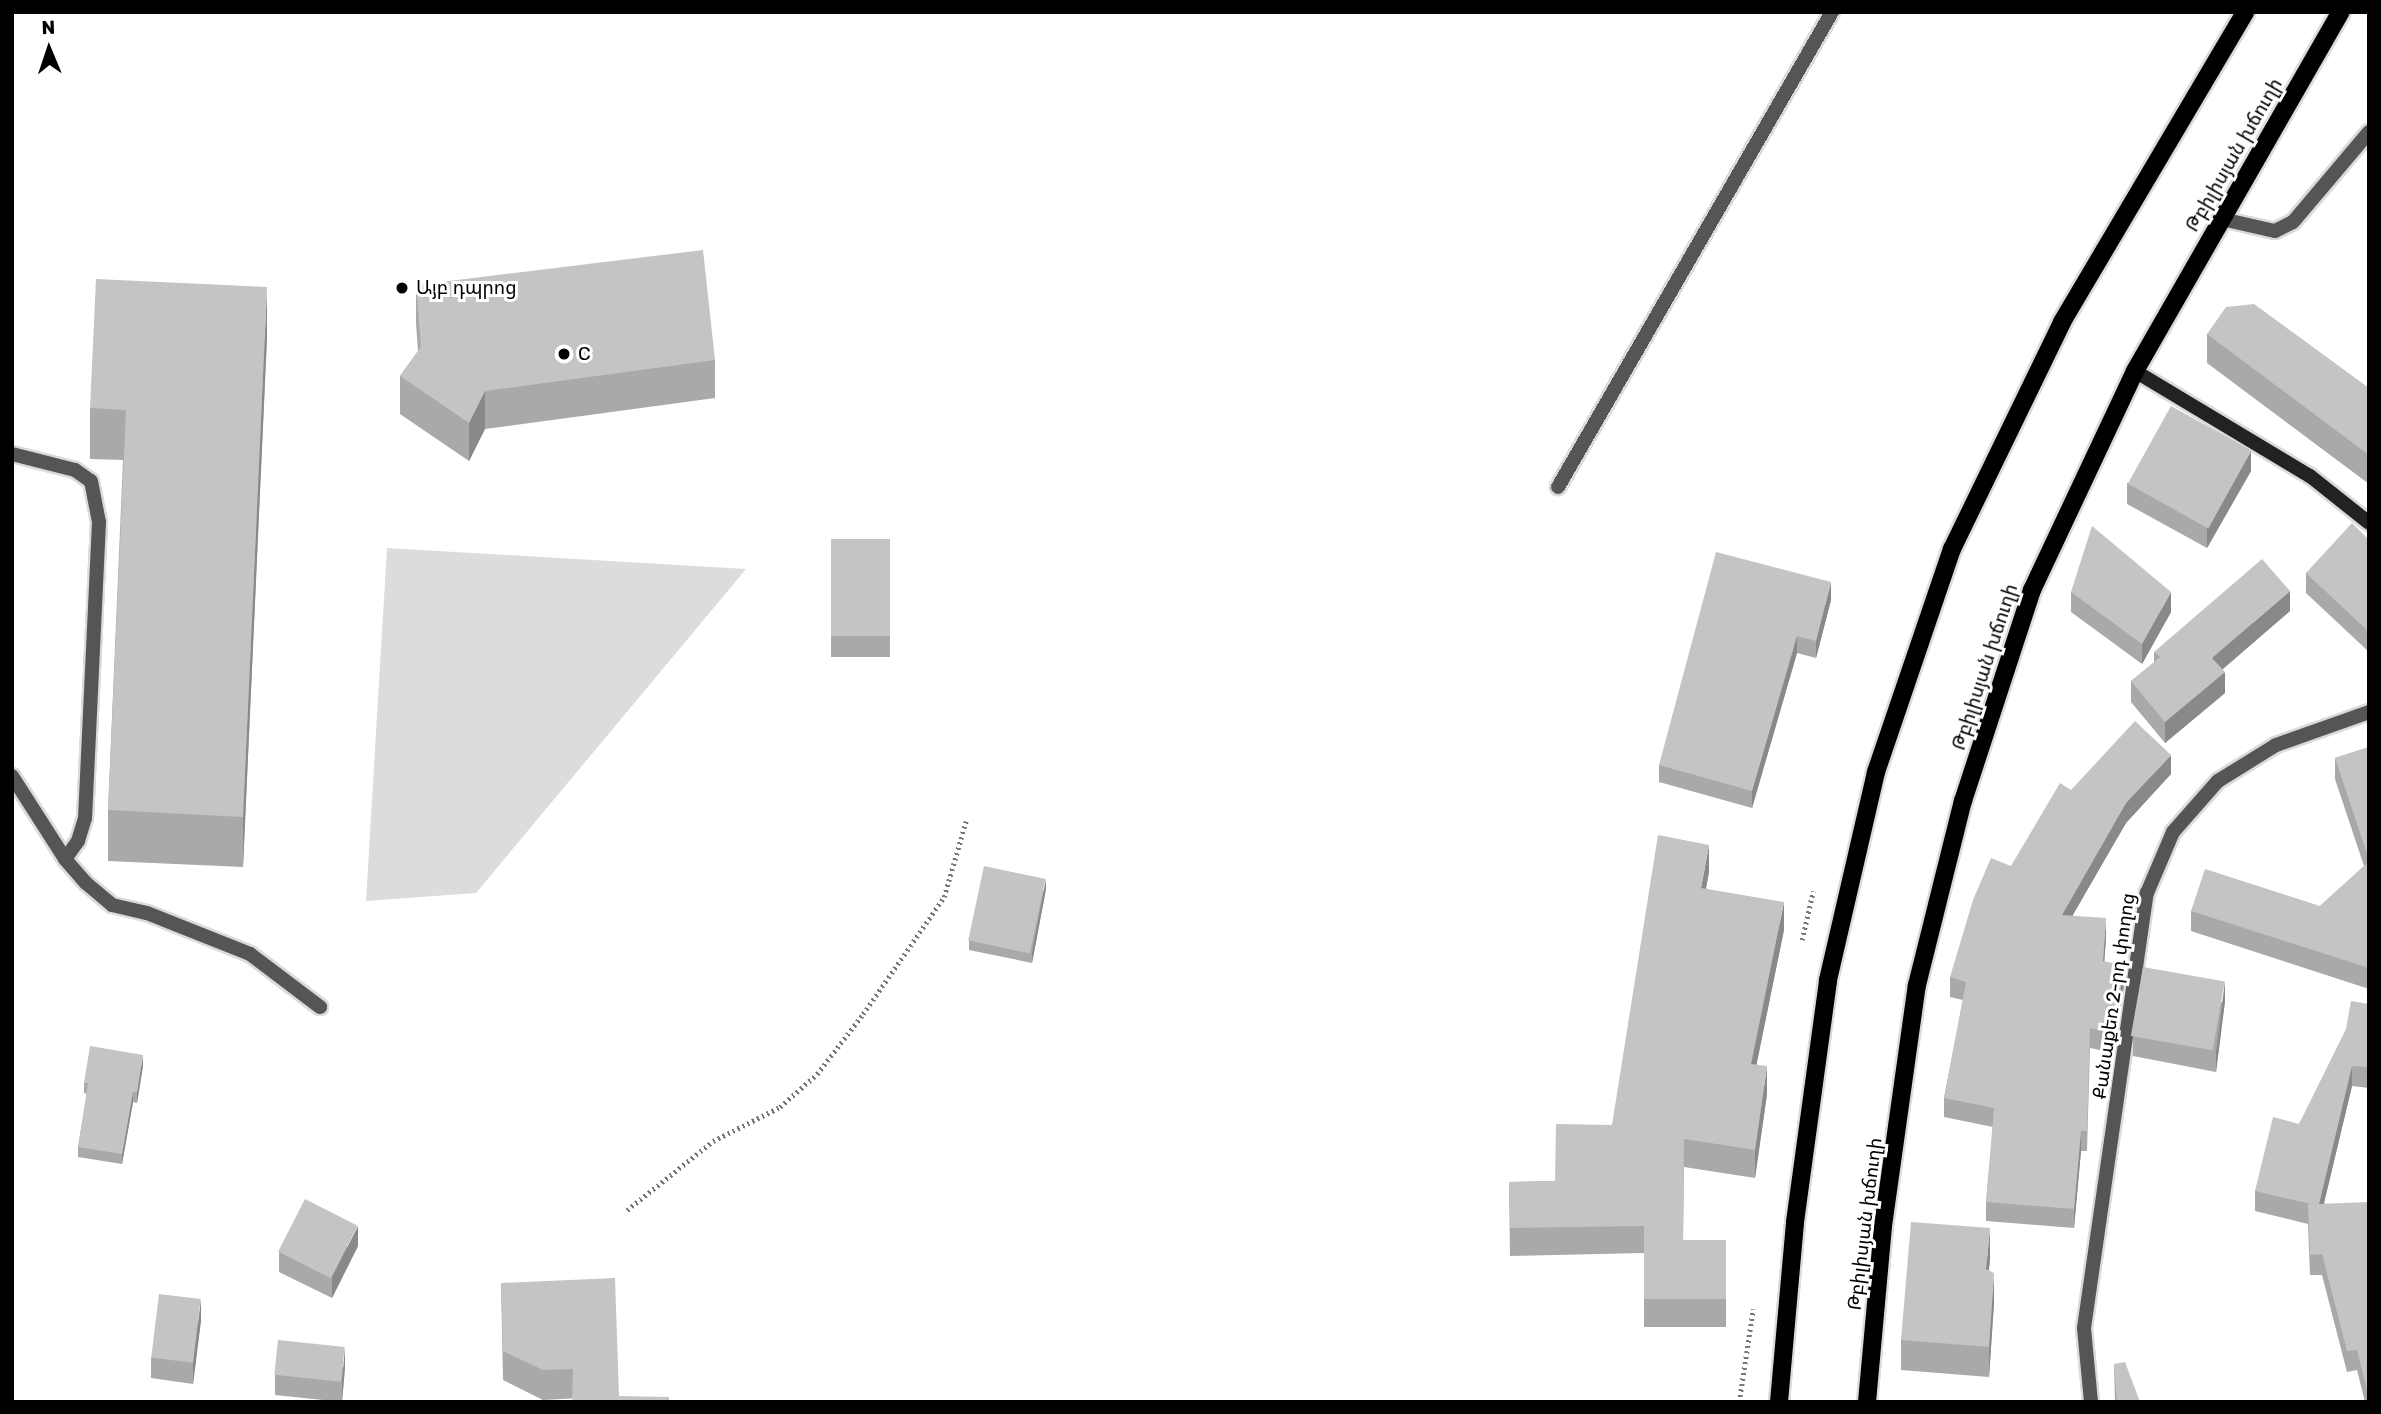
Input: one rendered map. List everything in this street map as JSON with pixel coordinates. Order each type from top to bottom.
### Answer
[{"type":"main road","points":[[1779,1402],[1795,1222],[1828,980],[1876,772],[1951,549],[2062,322],[2245,12]]},
{"type":"main road","name":"Թբիլիսյան խճուղի","points":[[1867,1402],[1883,1226],[1917,985],[1963,801],[2032,590],[2135,371],[2341,12]]},
{"type":"street","points":[[1558,487],[1832,12]]},
{"type":"street","points":[[2222,219],[2275,231],[2293,222],[2369,132]]},
{"type":"street","points":[[2135,371],[2310,476],[2369,523]]},
{"type":"street","points":[[12,454],[75,470],[91,481],[99,522],[85,818],[78,841],[65,859]]},
{"type":"street","name":"Քանաքեռ 2-րդ փողոց","points":[[2091,1402],[2084,1328],[2147,893],[2173,832],[2218,781],[2276,745],[2369,712]]},
{"type":"street","points":[[12,776],[65,859],[86,883],[112,905],[147,913],[250,954],[320,1007]]},
{"type":"path","points":[[627,1210],[713,1142],[780,1107],[817,1074],[863,1014],[944,897],[966,821]]},
{"type":"shaded area","points":[[387,548],[746,569],[476,893],[366,901]]},
{"type":"building","name":"C","points":[[703,250],[715,360],[485,391],[469,423],[400,376],[421,347],[416,285]]},
{"type":"building","points":[[96,279],[267,287],[243,817],[108,810],[126,410],[90,408]]},
{"type":"building","points":[[2254,304],[2369,388],[2369,455],[2207,334],[2226,307]]},
{"type":"building","points":[[2171,406],[2251,451],[2208,528],[2128,484]]},
{"type":"building","points":[[2352,523],[2369,540],[2369,632],[2306,573]]},
{"type":"building","points":[[2092,526],[2171,592],[2142,644],[2071,592]]},
{"type":"building","points":[[831,539],[890,539],[890,636],[831,636]]},
{"type":"building","points":[[1716,552],[1831,582],[1816,641],[1797,636],[1752,791],[1659,765]]},
{"type":"building","points":[[2262,559],[2290,591],[2212,658],[2225,672],[2165,722],[2131,681],[2160,657],[2154,652]]},
{"type":"building","points":[[2135,721],[2171,755],[2126,803],[2062,915],[2106,918],[2103,961],[2124,965],[2114,1033],[2090,1028],[2087,1131],[2081,1131],[2074,1209],[1986,1202],[1994,1108],[1944,1098],[1966,982],[1950,977],[1973,900],[1991,858],[2011,866],[2060,783],[2071,790]]},
{"type":"building","points":[[2369,747],[2369,860],[2335,758]]},
{"type":"building","points":[[1658,835],[1709,845],[1701,888],[1784,902],[1751,1064],[1767,1066],[1755,1150],[1684,1139],[1683,1240],[1726,1240],[1726,1299],[1644,1299],[1644,1226],[1510,1228],[1509,1182],[1555,1181],[1556,1124],[1612,1125]]},
{"type":"building","points":[[2369,862],[2369,968],[2191,911],[2205,869],[2320,906]]},
{"type":"building","points":[[984,866],[1046,879],[1030,953],[968,940]]},
{"type":"building","points":[[2143,967],[2225,981],[2213,1050],[2131,1036]]},
{"type":"building","points":[[2351,1001],[2369,1004],[2369,1067],[2352,1066],[2319,1204],[2368,1202],[2369,1397],[2357,1350],[2347,1351],[2322,1254],[2310,1255],[2308,1204],[2311,1204],[2255,1191],[2273,1117],[2299,1124],[2346,1029]]},
{"type":"building","points":[[90,1046],[143,1055],[137,1092],[133,1092],[122,1154],[78,1147],[88,1083],[84,1083]]},
{"type":"building","points":[[305,1199],[358,1226],[331,1278],[278,1252]]},
{"type":"building","points":[[1911,1222],[1990,1228],[1986,1269],[1994,1273],[1989,1347],[1901,1340]]},
{"type":"building","points":[[615,1278],[619,1396],[669,1397],[669,1402],[572,1402],[573,1369],[543,1370],[503,1351],[501,1283]]},
{"type":"building","points":[[159,1294],[201,1299],[193,1363],[151,1358]]},
{"type":"building","points":[[278,1340],[345,1347],[341,1382],[274,1375]]},
{"type":"building","points":[[2125,1362],[2140,1402],[2117,1402],[2114,1364]]},
{"type":"place","name":"Այբ դպրոց","points":[[402,288]]},
{"type":"place","name":"C","points":[[564,354]]}]
